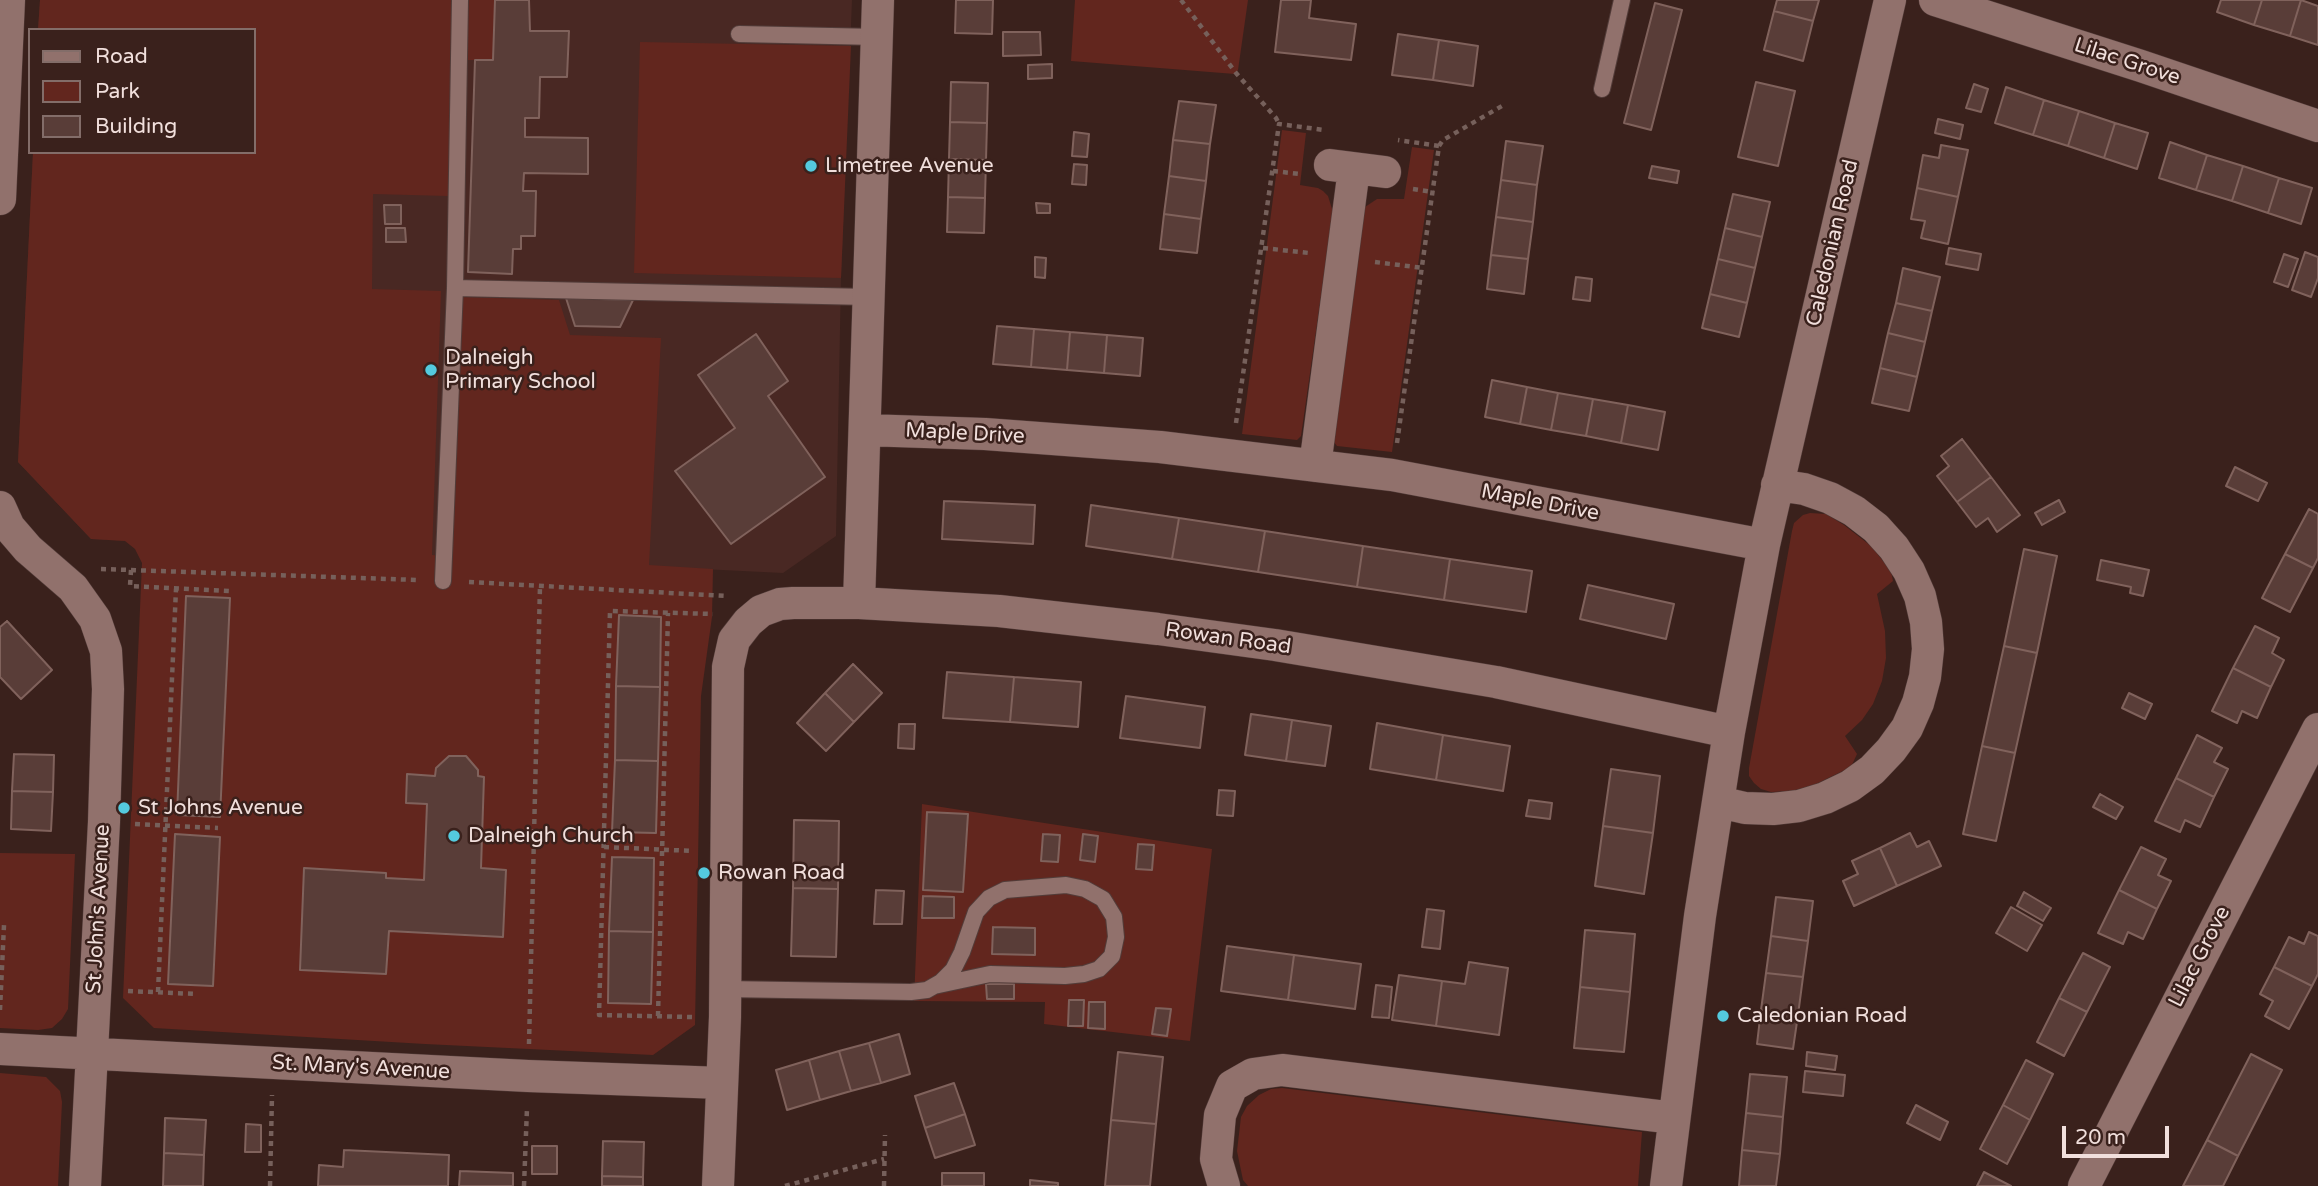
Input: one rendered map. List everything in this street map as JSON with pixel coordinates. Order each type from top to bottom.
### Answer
[{"type":"street","points":[[859,603],[878,0]]},
{"type":"street","name":"Caledonian Road","points":[[1666,1186],[1700,916],[1729,732],[1764,545],[1890,0]]},
{"type":"street","name":"Lilac Grove","points":[[1935,0],[2318,126]]},
{"type":"street","points":[[0,199],[6,8]]},
{"type":"street","points":[[1315,466],[1328,170],[1396,180]]},
{"type":"street","name":"Maple Drive","points":[[865,430],[985,434],[1160,447],[1392,475],[1764,545]]},
{"type":"street","points":[[1718,802],[1745,808],[1786,808],[1825,798],[1850,786],[1872,770],[1899,739],[1918,703],[1925,677],[1928,649],[1923,609],[1909,570],[1894,548],[1876,528],[1854,511],[1830,498],[1804,489],[1777,485]]},
{"type":"street","name":"St John's Avenue","points":[[0,507],[9,527],[8,543],[28,549],[73,589],[95,620],[106,651],[108,689],[104,822],[85,1186]]},
{"type":"street","name":"Rowan Road","points":[[718,1186],[725,1003],[727,667],[734,640],[761,611],[780,604],[859,603],[999,611],[1158,629],[1275,645],[1496,682],[1729,732]]},
{"type":"street","name":"Lilac Grove","points":[[2084,1186],[2318,729]]},
{"type":"street","name":"St. Mary's Avenue","points":[[0,1049],[528,1076],[722,1083]]},
{"type":"street","points":[[1224,1186],[1216,1159],[1220,1115],[1231,1086],[1253,1074],[1282,1070],[1674,1118]]},
{"type":"lane","points":[[443,581],[455,288],[460,0]]},
{"type":"lane","points":[[1602,89],[1622,0]]},
{"type":"lane","points":[[739,34],[877,37]]},
{"type":"lane","points":[[455,288],[868,298]]},
{"type":"lane","points":[[725,1003],[927,990],[934,986],[941,982],[953,970],[976,912],[989,898],[1005,890],[1066,885],[1085,889],[1103,900],[1114,916],[1116,937],[1112,956],[1099,969],[1065,976],[990,974],[934,986]]},
{"type":"path","points":[[1181,0],[1236,73],[1279,124]]},
{"type":"path","points":[[1439,146],[1443,140],[1502,106]]},
{"type":"path","points":[[1273,171],[1328,170]]},
{"type":"path","points":[[1396,180],[1433,192]]},
{"type":"path","points":[[1263,248],[1314,254]]},
{"type":"path","points":[[1369,261],[1423,268]]},
{"type":"path","points":[[50,568],[443,581],[733,596],[726,605]]},
{"type":"path","points":[[131,570],[130,586],[230,591]]},
{"type":"path","points":[[524,1186],[540,586]]},
{"type":"path","points":[[158,992],[176,589]]},
{"type":"path","points":[[719,614],[610,611],[599,1015],[658,1016],[725,1003]]},
{"type":"path","points":[[658,1016],[668,613]]},
{"type":"path","points":[[104,822],[218,828]]},
{"type":"path","points":[[604,847],[725,853]]},
{"type":"path","points":[[0,1010],[4,925]]},
{"type":"path","points":[[95,990],[197,994]]},
{"type":"path","points":[[270,1186],[273,1063]]},
{"type":"path","points":[[884,1186],[885,1135]]},
{"type":"path","points":[[785,1186],[884,1159]]},
{"type":"shaded area","name":"Dalneigh Primary School","points":[[40,0],[852,0],[841,278],[836,536],[783,573],[91,539],[18,462],[33,154],[256,154],[256,28],[38,28]]},
{"type":"green space","points":[[40,0],[454,0],[448,196],[373,194],[372,289],[441,291],[432,555],[452,556],[462,297],[559,300],[570,335],[661,338],[649,565],[713,569],[712,617],[701,696],[695,1025],[653,1055],[154,1028],[123,998],[142,563],[135,549],[125,541],[91,539],[18,462],[33,154],[256,154],[256,28],[38,28]]},
{"type":"green space","points":[[467,0],[495,0],[493,60],[465,60]]},
{"type":"green space","points":[[1075,0],[1248,0],[1238,70],[1235,74],[1071,61]]},
{"type":"green space","points":[[640,42],[851,46],[841,278],[634,273]]},
{"type":"green space","points":[[1282,130],[1306,133],[1300,185],[1323,191],[1328,196],[1333,212],[1301,436],[1297,440],[1242,434]]},
{"type":"green space","points":[[1412,147],[1434,150],[1392,452],[1337,446],[1332,440],[1365,207],[1377,199],[1404,199]]},
{"type":"green space","points":[[1810,513],[1826,514],[1844,525],[1871,546],[1891,571],[1893,581],[1877,594],[1885,631],[1886,658],[1882,681],[1873,704],[1862,720],[1845,736],[1857,754],[1851,767],[1814,785],[1792,791],[1771,792],[1754,783],[1749,776],[1749,768],[1792,531],[1794,523]]},
{"type":"green space","points":[[922,804],[1212,849],[1190,1041],[1044,1024],[1045,1002],[914,1001]]},
{"type":"green space","points":[[0,853],[75,854],[68,1009],[52,1028],[0,1028]]},
{"type":"green space","points":[[0,1073],[46,1077],[60,1091],[62,1102],[58,1186],[0,1186]]},
{"type":"green space","points":[[1282,1088],[1642,1132],[1638,1186],[1248,1186],[1243,1180],[1237,1151],[1241,1117],[1247,1106],[1259,1095],[1271,1089]]},
{"type":"building","points":[[495,0],[529,0],[530,31],[569,31],[567,77],[540,77],[539,118],[525,118],[525,137],[588,138],[588,174],[524,173],[523,191],[536,191],[535,236],[521,236],[521,249],[513,249],[512,274],[468,272],[475,60],[493,60]]},
{"type":"building","points":[[956,0],[993,0],[992,34],[955,33]]},
{"type":"building","points":[[1281,0],[1311,0],[1309,18],[1356,24],[1351,60],[1275,52]]},
{"type":"building","points":[[1777,0],[1819,0],[1813,21],[1774,11]]},
{"type":"building","points":[[2221,0],[2262,0],[2254,25],[2217,12]]},
{"type":"building","points":[[2262,0],[2301,0],[2290,36],[2254,25]]},
{"type":"building","points":[[2301,0],[2318,6],[2318,45],[2290,36]]},
{"type":"building","points":[[1655,3],[1682,10],[1651,130],[1624,123]]},
{"type":"building","points":[[1774,11],[1813,21],[1803,61],[1764,50]]},
{"type":"building","points":[[1003,32],[1040,32],[1041,55],[1003,56]]},
{"type":"building","points":[[1398,34],[1439,40],[1433,80],[1392,75]]},
{"type":"building","points":[[1439,40],[1478,46],[1473,86],[1433,80]]},
{"type":"building","points":[[1052,64],[1052,78],[1028,79],[1028,65]]},
{"type":"building","points":[[951,82],[988,83],[987,123],[950,122]]},
{"type":"building","points":[[1756,82],[1795,91],[1778,166],[1738,157]]},
{"type":"building","points":[[1974,84],[1988,89],[1981,112],[1966,108]]},
{"type":"building","points":[[2006,87],[2044,100],[2033,135],[1995,123]]},
{"type":"building","points":[[2044,100],[2079,111],[2068,146],[2033,135]]},
{"type":"building","points":[[1179,101],[1216,105],[1210,144],[1173,140]]},
{"type":"building","points":[[2079,111],[2115,123],[2104,158],[2068,146]]},
{"type":"building","points":[[1938,119],[1963,125],[1960,139],[1935,133]]},
{"type":"building","points":[[950,122],[987,123],[986,160],[949,159]]},
{"type":"building","points":[[2115,123],[2148,133],[2137,169],[2104,158]]},
{"type":"building","points":[[1074,132],[1089,134],[1087,157],[1072,156]]},
{"type":"building","points":[[1173,140],[1210,144],[1206,181],[1169,176]]},
{"type":"building","points":[[1506,141],[1543,146],[1537,185],[1501,180]]},
{"type":"building","points":[[2170,142],[2207,155],[2196,190],[2159,178]]},
{"type":"building","points":[[1941,145],[1968,150],[1958,197],[1917,188],[1923,155],[1939,158]]},
{"type":"building","points":[[2207,155],[2243,166],[2232,201],[2196,190]]},
{"type":"building","points":[[949,159],[986,160],[985,198],[948,197]]},
{"type":"building","points":[[1074,164],[1087,165],[1086,185],[1072,184]]},
{"type":"building","points":[[1652,166],[1679,171],[1677,183],[1649,178]]},
{"type":"building","points":[[2243,166],[2279,178],[2268,213],[2232,201]]},
{"type":"building","points":[[1169,176],[1206,181],[1201,219],[1164,214]]},
{"type":"building","points":[[2279,178],[2312,188],[2301,224],[2268,213]]},
{"type":"building","points":[[1501,180],[1537,185],[1533,222],[1496,217]]},
{"type":"building","points":[[1917,188],[1958,197],[1948,244],[1921,238],[1925,221],[1911,219]]},
{"type":"building","points":[[1733,194],[1770,202],[1762,237],[1725,228]]},
{"type":"building","points":[[948,197],[985,198],[984,233],[947,232]]},
{"type":"building","points":[[1036,203],[1050,204],[1050,213],[1037,213]]},
{"type":"building","points":[[384,205],[401,205],[401,224],[385,224]]},
{"type":"building","points":[[1164,214],[1201,219],[1197,253],[1160,249]]},
{"type":"building","points":[[1496,217],[1533,222],[1528,259],[1491,255]]},
{"type":"building","points":[[386,228],[405,228],[406,242],[386,242]]},
{"type":"building","points":[[1725,228],[1762,237],[1755,268],[1718,259]]},
{"type":"building","points":[[1949,248],[1981,254],[1978,270],[1946,264]]},
{"type":"building","points":[[2305,252],[2318,257],[2318,278],[2311,297],[2292,290]]},
{"type":"building","points":[[2284,254],[2298,259],[2288,287],[2274,282]]},
{"type":"building","points":[[1491,255],[1528,259],[1524,294],[1487,289]]},
{"type":"building","points":[[1035,257],[1046,258],[1045,278],[1035,277]]},
{"type":"building","points":[[1718,259],[1755,268],[1747,303],[1710,294]]},
{"type":"building","points":[[1903,268],[1940,277],[1932,311],[1896,303]]},
{"type":"building","points":[[1576,277],[1592,279],[1590,301],[1573,299]]},
{"type":"building","points":[[1710,294],[1747,303],[1739,337],[1702,328]]},
{"type":"building","points":[[566,298],[633,300],[620,327],[575,326]]},
{"type":"building","points":[[1896,303],[1932,311],[1925,342],[1888,333]]},
{"type":"building","points":[[997,326],[1034,329],[1031,367],[993,364]]},
{"type":"building","points":[[1034,329],[1070,332],[1067,370],[1031,367]]},
{"type":"building","points":[[1070,332],[1107,335],[1104,373],[1067,370]]},
{"type":"building","points":[[1888,333],[1925,342],[1917,377],[1880,368]]},
{"type":"building","points":[[756,334],[788,381],[768,396],[825,477],[731,544],[675,471],[735,428],[698,375]]},
{"type":"building","points":[[1107,335],[1143,338],[1140,376],[1104,373]]},
{"type":"building","points":[[1880,368],[1917,377],[1909,411],[1872,403]]},
{"type":"building","points":[[1492,380],[1527,387],[1520,424],[1485,417]]},
{"type":"building","points":[[1527,387],[1558,393],[1551,430],[1520,424]]},
{"type":"building","points":[[1558,393],[1593,399],[1586,436],[1551,430]]},
{"type":"building","points":[[1593,399],[1628,405],[1621,443],[1586,436]]},
{"type":"building","points":[[1628,405],[1665,412],[1658,450],[1621,443]]},
{"type":"building","points":[[1962,439],[1991,477],[1957,502],[1937,476],[1949,466],[1941,456]]},
{"type":"building","points":[[2235,467],[2267,483],[2258,501],[2226,486]]},
{"type":"building","points":[[1991,477],[2020,515],[1997,532],[1988,518],[1976,527],[1957,502]]},
{"type":"building","points":[[2059,500],[2065,512],[2042,525],[2035,513]]},
{"type":"building","points":[[944,501],[1035,505],[1033,544],[942,539]]},
{"type":"building","points":[[1091,505],[1179,518],[1172,559],[1086,546]]},
{"type":"building","points":[[2309,509],[2318,514],[2318,558],[2313,568],[2285,554]]},
{"type":"building","points":[[1179,518],[1265,531],[1258,572],[1172,559]]},
{"type":"building","points":[[1265,531],[1363,546],[1357,587],[1258,572]]},
{"type":"building","points":[[1363,546],[1450,559],[1444,600],[1357,587]]},
{"type":"building","points":[[2024,549],[2057,556],[2037,653],[2004,646]]},
{"type":"building","points":[[2285,554],[2313,568],[2290,612],[2262,598]]},
{"type":"building","points":[[1450,559],[1532,571],[1526,612],[1444,600]]},
{"type":"building","points":[[2101,560],[2149,570],[2143,596],[2130,593],[2131,587],[2097,580]]},
{"type":"building","points":[[1588,585],[1674,604],[1666,639],[1580,619]]},
{"type":"building","points":[[186,596],[230,598],[220,817],[177,815]]},
{"type":"building","points":[[619,615],[661,617],[660,687],[616,686]]},
{"type":"building","points":[[7,621],[52,670],[21,699],[0,677],[0,627]]},
{"type":"building","points":[[2255,626],[2279,638],[2272,653],[2284,660],[2271,687],[2233,668]]},
{"type":"building","points":[[2004,646],[2037,653],[2015,753],[1982,746]]},
{"type":"building","points":[[853,664],[882,693],[854,722],[825,693]]},
{"type":"building","points":[[2233,668],[2271,687],[2257,718],[2242,711],[2237,723],[2212,711]]},
{"type":"building","points":[[947,672],[1014,677],[1010,722],[943,718]]},
{"type":"building","points":[[1014,677],[1081,682],[1078,727],[1010,722]]},
{"type":"building","points":[[616,686],[660,687],[658,761],[615,760]]},
{"type":"building","points":[[825,693],[854,722],[826,751],[797,723]]},
{"type":"building","points":[[2129,693],[2152,704],[2145,719],[2122,708]]},
{"type":"building","points":[[1126,696],[1205,707],[1200,748],[1120,738]]},
{"type":"building","points":[[1251,714],[1292,720],[1286,761],[1245,755]]},
{"type":"building","points":[[1292,720],[1331,726],[1325,766],[1286,761]]},
{"type":"building","points":[[1377,723],[1443,735],[1436,780],[1370,769]]},
{"type":"building","points":[[899,724],[915,724],[914,749],[898,748]]},
{"type":"building","points":[[1443,735],[1510,746],[1503,791],[1436,780]]},
{"type":"building","points":[[2197,735],[2222,748],[2214,762],[2228,769],[2214,797],[2176,778]]},
{"type":"building","points":[[1982,746],[2015,753],[1996,841],[1963,834]]},
{"type":"building","points":[[14,754],[54,755],[53,792],[12,791]]},
{"type":"building","name":"Dalneigh Church","points":[[449,756],[466,756],[478,770],[478,776],[484,777],[481,868],[506,870],[503,937],[389,931],[386,974],[300,970],[304,868],[386,873],[386,878],[424,880],[427,804],[406,803],[407,774],[435,776],[436,768]]},
{"type":"building","points":[[615,760],[658,761],[656,833],[612,832]]},
{"type":"building","points":[[1611,769],[1660,776],[1653,833],[1603,826]]},
{"type":"building","points":[[2176,778],[2214,797],[2200,827],[2185,820],[2180,832],[2155,821]]},
{"type":"building","points":[[1219,790],[1235,791],[1233,816],[1217,815]]},
{"type":"building","points":[[12,791],[53,792],[51,831],[11,829]]},
{"type":"building","points":[[2100,794],[2123,807],[2116,819],[2093,807]]},
{"type":"building","points":[[1529,800],[1552,803],[1550,819],[1526,816]]},
{"type":"building","points":[[927,812],[968,814],[963,892],[923,890]]},
{"type":"building","points":[[794,820],[839,821],[838,889],[793,888]]},
{"type":"building","points":[[1603,826],[1653,833],[1644,894],[1595,886]]},
{"type":"building","points":[[1910,833],[1917,847],[1929,841],[1941,866],[1897,886],[1880,848]]},
{"type":"building","points":[[175,834],[220,837],[213,986],[168,984]]},
{"type":"building","points":[[1043,834],[1060,835],[1058,862],[1041,861]]},
{"type":"building","points":[[1083,834],[1098,836],[1095,862],[1080,860]]},
{"type":"building","points":[[1138,844],[1154,845],[1152,870],[1136,869]]},
{"type":"building","points":[[2141,847],[2166,859],[2158,875],[2171,881],[2157,909],[2119,890]]},
{"type":"building","points":[[1880,848],[1897,886],[1854,906],[1843,881],[1858,874],[1852,861]]},
{"type":"building","points":[[612,857],[654,858],[653,932],[609,931]]},
{"type":"building","points":[[793,888],[838,889],[836,957],[791,956]]},
{"type":"building","points":[[876,890],[904,891],[902,924],[874,924]]},
{"type":"building","points":[[2119,890],[2157,909],[2143,939],[2128,932],[2123,944],[2098,933]]},
{"type":"building","points":[[2024,892],[2051,908],[2043,921],[2017,906]]},
{"type":"building","points":[[923,896],[954,897],[954,918],[922,918]]},
{"type":"building","points":[[1776,897],[1813,901],[1808,941],[1771,936]]},
{"type":"building","points":[[2011,907],[2042,925],[2027,951],[1996,933]]},
{"type":"building","points":[[1427,909],[1444,911],[1440,949],[1422,947]]},
{"type":"building","points":[[993,927],[1035,928],[1035,955],[992,954]]},
{"type":"building","points":[[1585,930],[1635,934],[1630,992],[1580,987]]},
{"type":"building","points":[[609,931],[653,932],[651,1004],[608,1003]]},
{"type":"building","points":[[2309,932],[2318,936],[2318,974],[2312,986],[2274,967],[2289,937],[2304,944]]},
{"type":"building","points":[[1771,936],[1808,941],[1803,977],[1766,973]]},
{"type":"building","points":[[1227,946],[1294,955],[1288,1000],[1221,991]]},
{"type":"building","points":[[2083,953],[2110,967],[2087,1012],[2059,998]]},
{"type":"building","points":[[1294,955],[1361,964],[1355,1009],[1288,1000]]},
{"type":"building","points":[[1469,962],[1508,968],[1499,1035],[1436,1026],[1442,981],[1465,984]]},
{"type":"building","points":[[2274,967],[2312,986],[2289,1029],[2265,1016],[2273,1001],[2260,994]]},
{"type":"building","points":[[1766,973],[1803,977],[1798,1015],[1761,1010]]},
{"type":"building","points":[[1399,975],[1442,981],[1436,1026],[1392,1020]]},
{"type":"building","points":[[986,984],[1014,984],[1014,999],[987,999]]},
{"type":"building","points":[[1376,985],[1392,987],[1389,1018],[1372,1017]]},
{"type":"building","points":[[1580,987],[1630,992],[1624,1052],[1574,1048]]},
{"type":"building","points":[[2059,998],[2087,1012],[2064,1056],[2037,1042]]},
{"type":"building","points":[[1069,1000],[1084,1000],[1083,1026],[1068,1026]]},
{"type":"building","points":[[1089,1002],[1105,1002],[1105,1029],[1088,1028]]},
{"type":"building","points":[[1156,1008],[1171,1009],[1167,1036],[1152,1034]]},
{"type":"building","points":[[1761,1010],[1798,1015],[1793,1049],[1757,1044]]},
{"type":"building","points":[[899,1034],[910,1074],[881,1083],[869,1043]]},
{"type":"building","points":[[869,1043],[881,1083],[851,1091],[839,1051]]},
{"type":"building","points":[[839,1051],[851,1091],[820,1100],[809,1060]]},
{"type":"building","points":[[1118,1052],[1163,1057],[1156,1124],[1111,1120]]},
{"type":"building","points":[[1807,1052],[1837,1056],[1835,1070],[1806,1066]]},
{"type":"building","points":[[2251,1054],[2282,1070],[2238,1156],[2207,1140]]},
{"type":"building","points":[[809,1060],[820,1100],[787,1110],[776,1070]]},
{"type":"building","points":[[2026,1060],[2053,1074],[2030,1120],[2003,1105]]},
{"type":"building","points":[[1805,1071],[1845,1075],[1843,1096],[1803,1092]]},
{"type":"building","points":[[1750,1074],[1787,1077],[1783,1117],[1746,1113]]},
{"type":"building","points":[[954,1083],[965,1114],[925,1128],[915,1096]]},
{"type":"building","points":[[1916,1105],[1948,1122],[1940,1140],[1907,1123]]},
{"type":"building","points":[[2003,1105],[2030,1120],[2007,1164],[1980,1149]]},
{"type":"building","points":[[1746,1113],[1783,1117],[1780,1154],[1742,1150]]},
{"type":"building","points":[[965,1114],[975,1145],[935,1158],[925,1128]]},
{"type":"building","points":[[165,1118],[206,1120],[204,1155],[164,1153]]},
{"type":"building","points":[[1111,1120],[1156,1124],[1150,1186],[1105,1186]]},
{"type":"building","points":[[246,1124],[261,1125],[261,1152],[245,1152]]},
{"type":"building","points":[[2207,1140],[2238,1156],[2223,1186],[2183,1186]]},
{"type":"building","points":[[603,1141],[644,1142],[643,1177],[602,1176]]},
{"type":"building","points":[[532,1146],[557,1146],[557,1174],[532,1174]]},
{"type":"building","points":[[344,1150],[449,1155],[448,1186],[318,1186],[319,1165],[343,1167]]},
{"type":"building","points":[[1742,1150],[1780,1154],[1776,1186],[1739,1186]]},
{"type":"building","points":[[164,1153],[204,1155],[203,1186],[163,1186]]},
{"type":"building","points":[[460,1171],[513,1173],[513,1186],[459,1186]]},
{"type":"building","points":[[1984,1172],[2011,1186],[1977,1186]]},
{"type":"building","points":[[942,1173],[984,1173],[984,1186],[942,1186]]},
{"type":"building","points":[[602,1176],[643,1177],[643,1186],[602,1186]]},
{"type":"building","points":[[1030,1180],[1058,1183],[1058,1186],[1030,1186]]},
{"type":"place","name":"Limetree Avenue","points":[[811,166]]},
{"type":"place","name":"Dalneigh Primary School","points":[[431,370]]},
{"type":"place","name":"St Johns Avenue","points":[[124,808]]},
{"type":"place","name":"Dalneigh Church","points":[[454,836]]},
{"type":"place","name":"Rowan Road","points":[[704,873]]},
{"type":"place","name":"Caledonian Road","points":[[1723,1016]]}]
